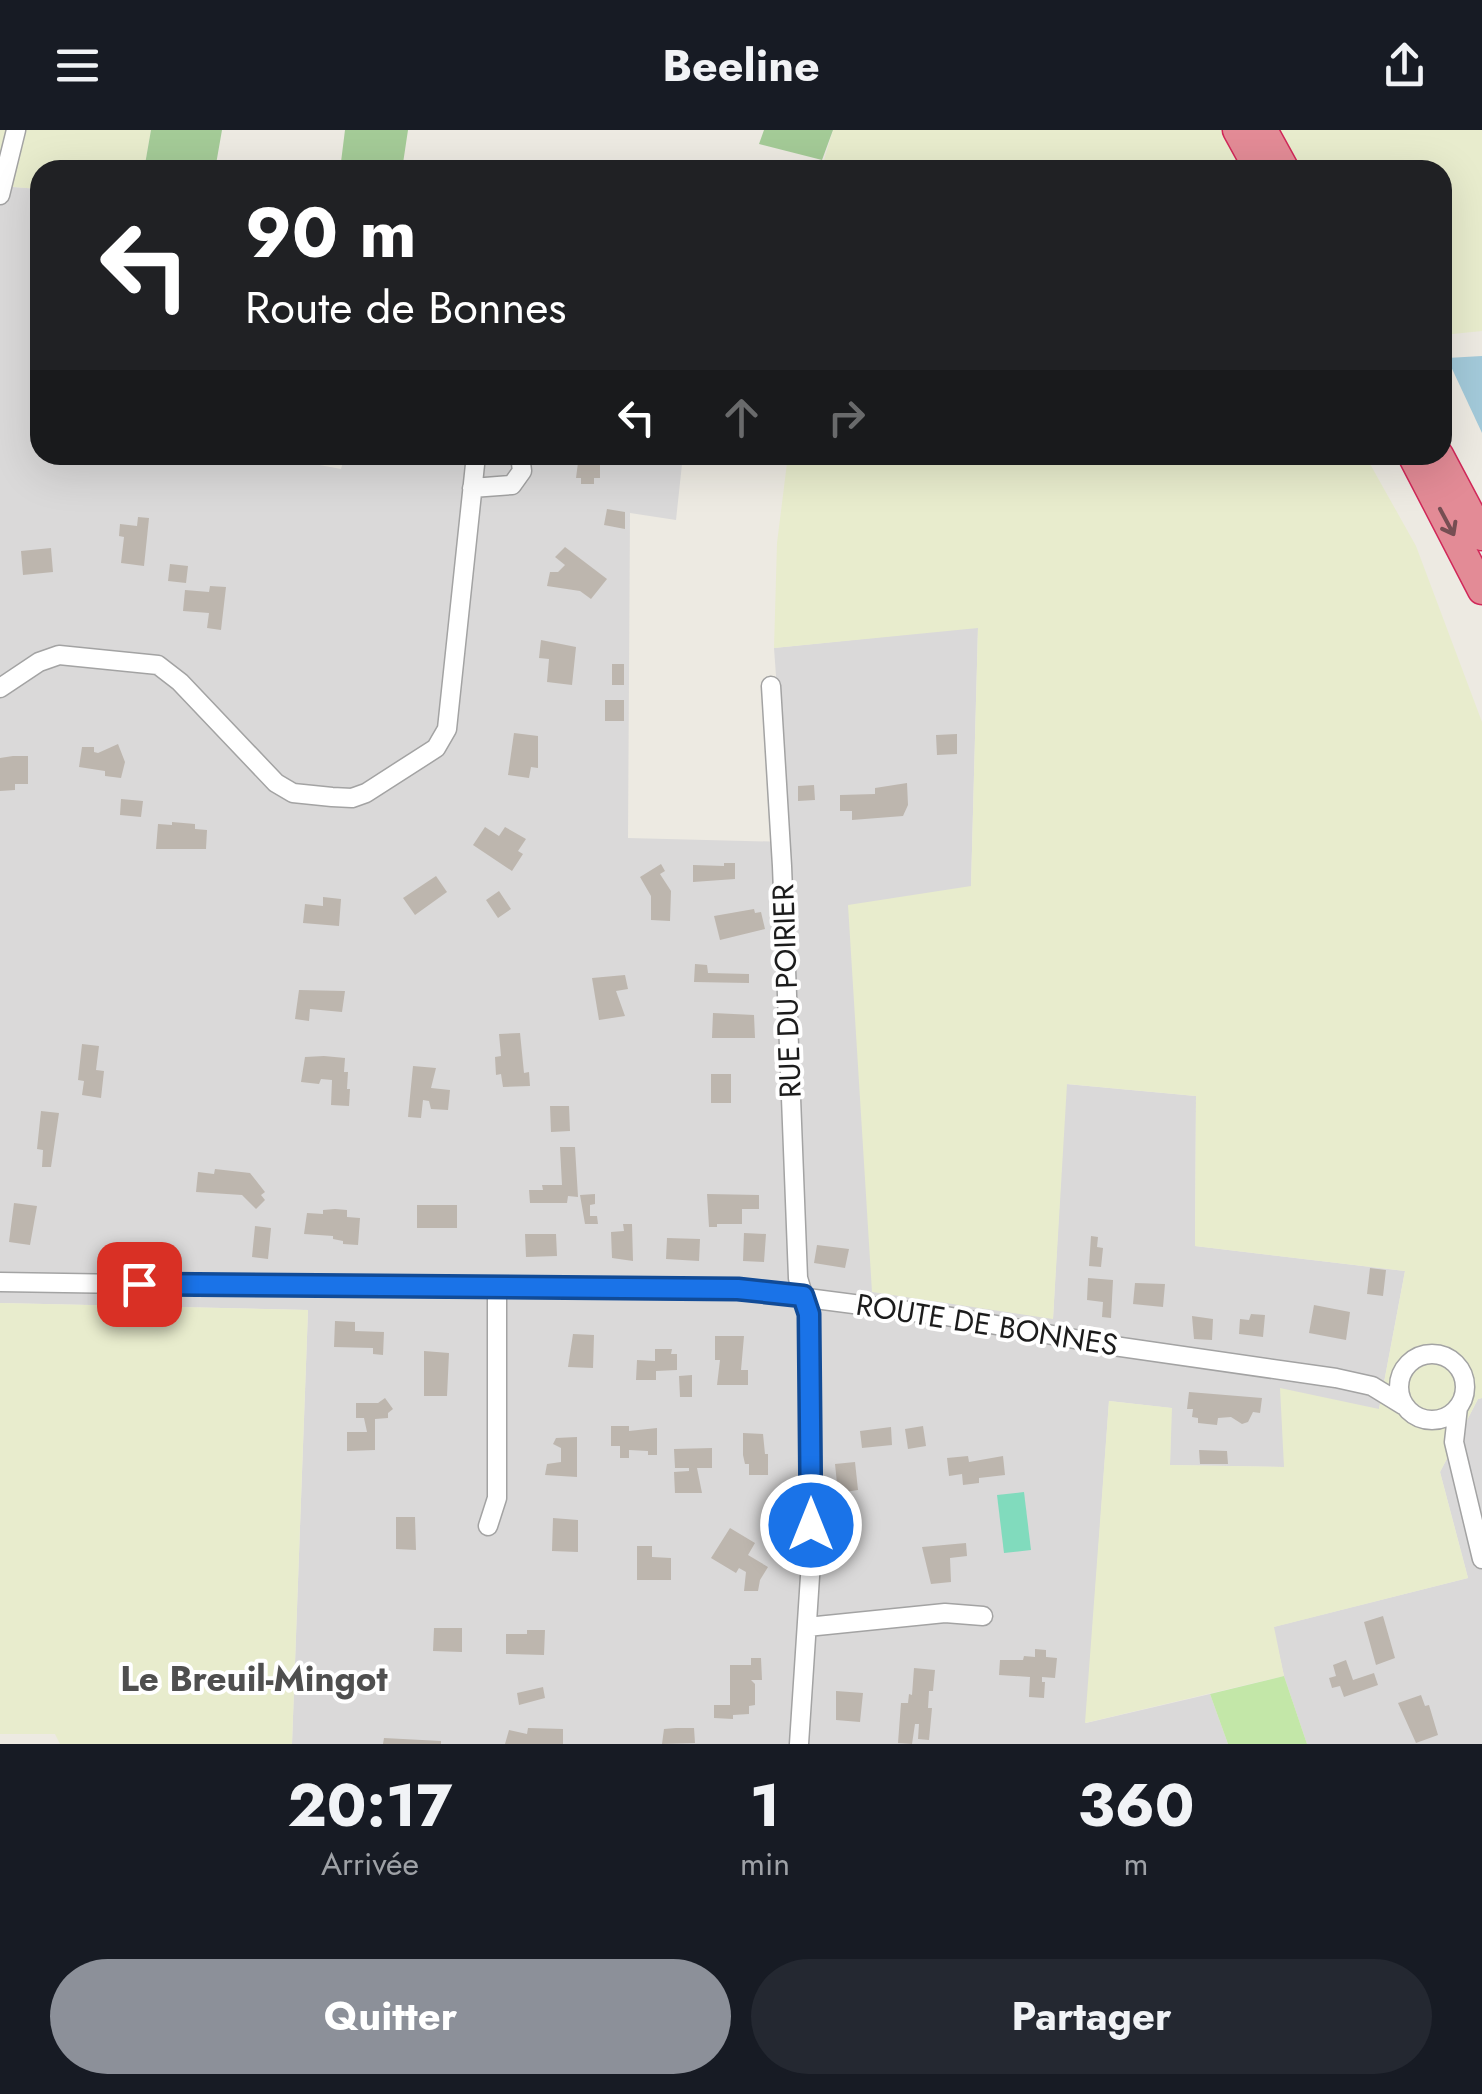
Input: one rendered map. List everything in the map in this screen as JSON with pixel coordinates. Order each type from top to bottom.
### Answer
[{"type":"highway","points":[[1237,130],[1253,160]]},
{"type":"highway","points":[[1263,130],[1280,160]]},
{"type":"highway","points":[[1417,465],[1482,590]]},
{"type":"highway","points":[[1443,465],[1482,536]]},
{"type":"street","points":[[2,187],[16,130]]},
{"type":"street","points":[[0,688],[59,654],[158,665],[180,682],[284,789],[332,797],[366,794],[436,748],[447,729],[475,465]]},
{"type":"street","points":[[472,488],[512,485],[522,471],[521,465]]},
{"type":"street","name":"RUE DU POIRIER","points":[[771,686],[798,1278],[809,1314],[811,1561],[800,1744]]},
{"type":"street","name":"ROUTE DE BONNES","points":[[0,1282],[738,1289],[946,1316],[1114,1346],[1336,1378],[1372,1386],[1403,1404]]},
{"type":"street","points":[[488,1526],[497,1498],[497,1287]]},
{"type":"street","points":[[1372,1386],[1426,1355],[1451,1360],[1460,1370],[1482,1378]]},
{"type":"street","points":[[1405,1368],[1399,1384],[1403,1404],[1424,1420],[1449,1416],[1461,1401],[1482,1387]]},
{"type":"street","points":[[1460,1370],[1461,1401],[1454,1442],[1482,1559]]},
{"type":"street","points":[[1437,1420],[1454,1442]]},
{"type":"street","points":[[808,1628],[944,1613],[983,1616]]},
{"type":"shaded area","points":[[0,186],[30,188],[30,465],[320,465],[341,469],[342,465],[682,465],[676,520],[630,513],[628,838],[788,842],[774,648],[978,627],[971,887],[848,906],[1053,1319],[1066,1084],[1196,1096],[1195,1246],[1405,1271],[1379,1409],[1285,1467],[1170,1465],[1171,1408],[1109,1401],[1086,1723],[1210,1694],[1228,1744],[292,1744],[308,1310],[0,1303]]},
{"type":"shaded area","points":[[1482,1398],[1482,1744],[1307,1744],[1284,1676],[1273,1627],[1468,1578],[1440,1472]]},
{"type":"green space","points":[[0,130],[151,130],[146,160],[30,160],[30,188],[0,186]]},
{"type":"green space","points":[[151,130],[222,130],[217,160],[146,160]]},
{"type":"green space","points":[[345,130],[408,130],[404,160],[341,160]]},
{"type":"green space","points":[[764,130],[833,130],[822,160],[759,144]]},
{"type":"green space","points":[[833,130],[1482,130],[1482,331],[1452,334],[1452,160],[824,160]]},
{"type":"green space","points":[[787,465],[1371,465],[1416,546],[1482,722],[1482,1398],[1440,1472],[1468,1578],[1274,1627],[1284,1676],[1085,1723],[1109,1401],[1172,1408],[1170,1465],[1284,1467],[1280,1388],[1379,1409],[1405,1271],[1195,1246],[1196,1096],[1067,1084],[1053,1319],[872,1292],[848,905],[971,886],[978,628],[774,648],[777,543]]},
{"type":"green space","points":[[0,1303],[308,1310],[292,1744],[60,1744],[55,1734],[0,1734]]},
{"type":"green space","points":[[1024,1492],[1031,1550],[1004,1553],[997,1495]]},
{"type":"green space","points":[[1284,1676],[1307,1744],[1228,1744],[1210,1694]]},
{"type":"water","points":[[1482,356],[1482,433],[1452,369],[1452,358]]},
{"type":"building","points":[[578,465],[600,465],[600,478],[594,478],[594,484],[581,484],[581,478],[576,478]]},
{"type":"building","points":[[607,509],[625,512],[625,529],[604,525]]},
{"type":"building","points":[[138,517],[149,518],[144,566],[121,563],[124,537],[119,536],[120,524],[137,526]]},
{"type":"building","points":[[565,547],[607,579],[591,599],[580,591],[547,586],[550,572],[558,572],[565,565],[555,557]]},
{"type":"building","points":[[51,548],[53,572],[23,575],[21,551]]},
{"type":"building","points":[[170,564],[188,566],[186,583],[168,581]]},
{"type":"building","points":[[210,586],[226,587],[221,630],[207,628],[209,613],[183,611],[185,590],[209,592]]},
{"type":"building","points":[[541,640],[576,647],[572,685],[547,682],[549,659],[539,658]]},
{"type":"building","points":[[612,664],[624,664],[624,685],[612,685]]},
{"type":"building","points":[[605,700],[624,700],[624,721],[605,721]]},
{"type":"building","points":[[514,733],[538,736],[538,768],[531,767],[529,778],[508,775]]},
{"type":"building","points":[[957,734],[957,754],[937,755],[936,735]]},
{"type":"building","points":[[118,744],[125,762],[121,778],[79,767],[82,747],[94,747],[98,753]]},
{"type":"building","points":[[28,756],[28,784],[15,784],[15,790],[0,791],[0,758]]},
{"type":"building","points":[[907,783],[908,805],[903,816],[852,820],[852,811],[840,811],[840,795],[875,794],[875,788]]},
{"type":"building","points":[[814,785],[815,800],[798,801],[798,786]]},
{"type":"building","points":[[121,799],[143,801],[141,817],[120,815]]},
{"type":"building","points":[[158,824],[195,824],[195,829],[207,830],[206,849],[156,849]]},
{"type":"building","points":[[485,827],[499,836],[505,827],[526,839],[518,851],[523,854],[512,871],[473,845]]},
{"type":"building","points":[[735,863],[735,879],[693,882],[693,865]]},
{"type":"building","points":[[661,864],[665,871],[660,874],[671,891],[670,921],[651,920],[651,896],[640,877]]},
{"type":"building","points":[[436,876],[447,892],[415,915],[403,898]]},
{"type":"building","points":[[499,891],[511,909],[498,918],[486,900]]},
{"type":"building","points":[[323,897],[341,899],[339,926],[303,923],[305,904],[323,906]]},
{"type":"building","points":[[754,909],[755,913],[761,912],[765,929],[720,940],[714,916]]},
{"type":"building","points":[[695,964],[707,965],[708,973],[749,974],[749,983],[694,982]]},
{"type":"building","points":[[625,975],[628,989],[616,991],[625,1016],[599,1020],[592,978]]},
{"type":"building","points":[[299,990],[345,991],[342,1012],[310,1009],[309,1021],[295,1019]]},
{"type":"building","points":[[713,1013],[754,1015],[755,1038],[712,1038]]},
{"type":"building","points":[[520,1033],[524,1073],[529,1072],[530,1086],[503,1087],[501,1074],[496,1075],[495,1057],[501,1056],[499,1034]]},
{"type":"building","points":[[82,1044],[99,1046],[96,1070],[104,1071],[101,1098],[82,1095],[84,1081],[78,1080]]},
{"type":"building","points":[[305,1057],[345,1058],[349,1106],[331,1105],[332,1080],[321,1079],[319,1084],[301,1082]]},
{"type":"building","points":[[413,1066],[436,1068],[431,1088],[450,1090],[448,1110],[431,1109],[429,1101],[423,1100],[421,1118],[408,1117]]},
{"type":"building","points":[[711,1074],[731,1074],[731,1103],[711,1103]]},
{"type":"building","points":[[550,1106],[569,1106],[570,1131],[551,1132]]},
{"type":"building","points":[[41,1111],[59,1113],[51,1167],[42,1167],[43,1150],[37,1149]]},
{"type":"building","points":[[560,1147],[575,1147],[578,1197],[568,1196],[567,1203],[530,1203],[529,1190],[562,1185]]},
{"type":"building","points":[[215,1169],[250,1173],[265,1192],[261,1195],[265,1200],[256,1209],[242,1195],[196,1192],[198,1172],[214,1174]]},
{"type":"building","points":[[595,1194],[590,1216],[597,1216],[598,1224],[585,1224],[580,1195]]},
{"type":"building","points":[[707,1194],[759,1195],[759,1209],[742,1209],[742,1224],[709,1227]]},
{"type":"building","points":[[14,1203],[37,1206],[30,1245],[9,1242]]},
{"type":"building","points":[[417,1205],[457,1205],[457,1228],[417,1228]]},
{"type":"building","points":[[323,1210],[347,1210],[347,1217],[360,1218],[358,1245],[343,1244],[333,1236],[304,1234],[307,1213],[323,1214]]},
{"type":"building","points":[[623,1224],[632,1224],[633,1261],[612,1258],[611,1232],[624,1231]]},
{"type":"building","points":[[255,1226],[271,1228],[268,1259],[252,1257]]},
{"type":"building","points":[[744,1233],[766,1234],[764,1262],[743,1261]]},
{"type":"building","points":[[525,1234],[556,1234],[557,1256],[526,1257]]},
{"type":"building","points":[[1091,1236],[1098,1237],[1097,1247],[1103,1248],[1101,1267],[1089,1266]]},
{"type":"building","points":[[667,1238],[700,1239],[699,1261],[666,1259]]},
{"type":"building","points":[[817,1245],[849,1249],[845,1268],[814,1263]]},
{"type":"building","points":[[1370,1268],[1386,1270],[1383,1296],[1367,1294]]},
{"type":"building","points":[[1088,1278],[1113,1280],[1111,1318],[1102,1317],[1103,1302],[1087,1300]]},
{"type":"building","points":[[1135,1283],[1165,1284],[1163,1307],[1133,1304]]},
{"type":"building","points":[[1314,1305],[1350,1312],[1346,1340],[1309,1333]]},
{"type":"building","points":[[1251,1314],[1265,1315],[1263,1337],[1239,1334],[1240,1319],[1249,1320]]},
{"type":"building","points":[[1192,1316],[1213,1319],[1212,1340],[1194,1339]]},
{"type":"building","points":[[335,1321],[355,1322],[355,1331],[384,1332],[383,1355],[373,1354],[373,1348],[334,1347]]},
{"type":"building","points":[[573,1334],[594,1335],[593,1368],[568,1367]]},
{"type":"building","points":[[715,1336],[744,1336],[741,1370],[748,1370],[748,1385],[717,1385],[720,1360],[715,1360]]},
{"type":"building","points":[[655,1349],[672,1349],[671,1354],[677,1354],[677,1370],[656,1371],[656,1380],[636,1380],[637,1360],[655,1361]]},
{"type":"building","points":[[424,1351],[449,1353],[447,1396],[424,1396]]},
{"type":"building","points":[[692,1375],[692,1397],[680,1397],[679,1376]]},
{"type":"building","points":[[1189,1392],[1262,1398],[1260,1413],[1253,1412],[1248,1422],[1242,1424],[1231,1417],[1218,1418],[1217,1425],[1198,1423],[1198,1418],[1192,1417],[1193,1409],[1187,1409]]},
{"type":"building","points":[[385,1398],[393,1409],[388,1418],[375,1419],[375,1450],[347,1451],[347,1432],[367,1432],[364,1418],[356,1418],[356,1403],[378,1403]]},
{"type":"building","points":[[611,1426],[629,1426],[629,1431],[657,1428],[657,1455],[629,1450],[629,1458],[620,1458],[620,1446],[611,1446]]},
{"type":"building","points":[[923,1426],[926,1446],[908,1449],[905,1429]]},
{"type":"building","points":[[891,1427],[892,1445],[862,1448],[860,1431]]},
{"type":"building","points":[[743,1433],[763,1434],[768,1475],[749,1475],[749,1464],[745,1464],[743,1455]]},
{"type":"building","points":[[577,1437],[577,1477],[545,1475],[547,1464],[561,1462],[561,1448],[553,1444],[556,1438]]},
{"type":"building","points":[[712,1448],[712,1468],[697,1468],[702,1493],[675,1493],[674,1472],[689,1468],[675,1468],[674,1449]]},
{"type":"building","points":[[1199,1450],[1227,1451],[1228,1464],[1200,1464]]},
{"type":"building","points":[[968,1456],[969,1462],[1003,1456],[1005,1475],[979,1478],[979,1483],[963,1485],[962,1474],[949,1476],[947,1458]]},
{"type":"building","points":[[855,1462],[858,1490],[838,1493],[835,1464]]},
{"type":"building","points":[[396,1517],[415,1517],[416,1550],[396,1549]]},
{"type":"building","points":[[553,1518],[578,1520],[578,1552],[552,1551]]},
{"type":"building","points":[[730,1528],[755,1543],[748,1555],[768,1567],[758,1591],[744,1591],[746,1572],[739,1568],[736,1573],[711,1558]]},
{"type":"building","points":[[966,1543],[967,1556],[950,1558],[951,1582],[931,1584],[922,1547]]},
{"type":"building","points":[[637,1546],[652,1546],[652,1557],[671,1558],[671,1580],[637,1580]]},
{"type":"building","points":[[1383,1616],[1395,1658],[1376,1665],[1364,1622]]},
{"type":"building","points":[[434,1628],[462,1628],[462,1652],[433,1651]]},
{"type":"building","points":[[527,1630],[545,1630],[544,1655],[506,1654],[506,1634],[527,1634]]},
{"type":"building","points":[[1035,1649],[1046,1650],[1046,1657],[1057,1658],[1055,1678],[1042,1677],[1044,1698],[1029,1697],[1030,1677],[999,1675],[1000,1660],[1035,1657]]},
{"type":"building","points":[[751,1658],[761,1658],[762,1680],[751,1680],[755,1684],[755,1705],[749,1706],[749,1714],[733,1715],[733,1719],[714,1718],[714,1705],[730,1705],[730,1665],[751,1665]]},
{"type":"building","points":[[1346,1660],[1353,1680],[1374,1673],[1378,1685],[1344,1697],[1340,1686],[1332,1688],[1329,1678],[1336,1676],[1333,1665]]},
{"type":"building","points":[[914,1668],[935,1670],[933,1691],[929,1691],[929,1740],[918,1739],[919,1724],[915,1724],[912,1744],[898,1743],[901,1703],[908,1703],[909,1694],[912,1695]]},
{"type":"building","points":[[543,1687],[545,1698],[519,1705],[517,1693]]},
{"type":"building","points":[[836,1691],[863,1693],[860,1722],[836,1720]]},
{"type":"building","points":[[1421,1695],[1425,1706],[1429,1705],[1438,1735],[1416,1743],[1398,1703]]},
{"type":"building","points":[[528,1728],[563,1729],[563,1744],[505,1744],[509,1730],[527,1734]]},
{"type":"building","points":[[694,1728],[695,1743],[662,1744],[664,1729]]},
{"type":"building","points":[[384,1738],[441,1741],[441,1744],[383,1744]]},
{"type":"district","name":"Le Breuil-Mingot","points":[[254,1679]]},
{"type":"route","points":[[139,1284],[738,1289],[803,1296],[809,1314],[811,1525]]}]
